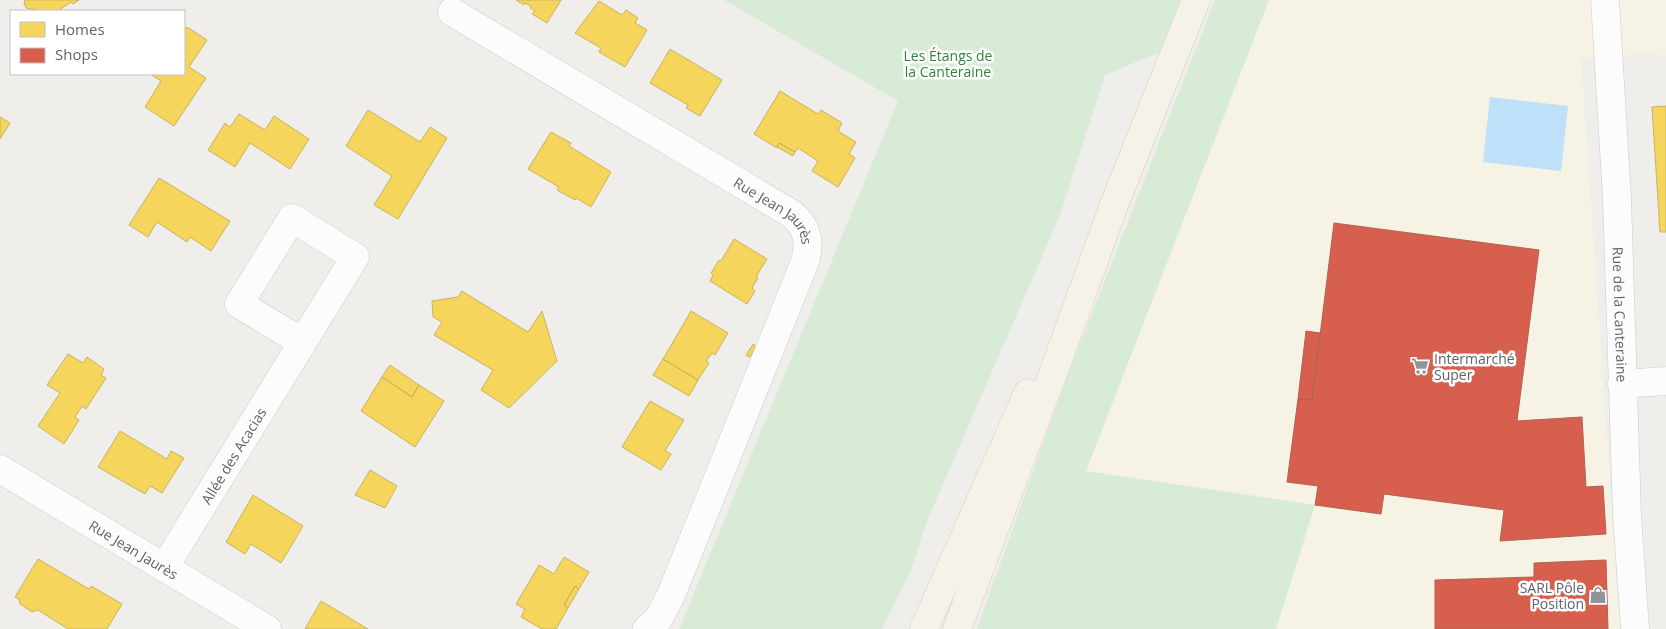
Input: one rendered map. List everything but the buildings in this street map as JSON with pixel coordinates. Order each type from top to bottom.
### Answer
[{"type":"main road","points":[[957,629],[1025,450],[1114,205],[1196,0]]},
{"type":"main road","points":[[924,629],[988,481],[1114,205]]},
{"type":"street","name":"Rue de la Canteraine","points":[[1605,0],[1617,199],[1627,515],[1635,629]]},
{"type":"street","name":"Rue Jean Jaurès","points":[[452,12],[792,214],[803,226],[807,234],[809,247],[804,264],[675,586],[659,618],[647,629]]},
{"type":"street","name":"Allée des Acacias","points":[[164,568],[355,257],[292,218],[239,304],[302,342]]},
{"type":"street","points":[[1622,384],[1666,381]]},
{"type":"street","name":"Rue Jean Jaurès","points":[[0,469],[267,629]]},
{"type":"shaded area","points":[[1269,0],[1666,0],[1666,55],[1642,54],[1581,58],[1620,629],[1276,629],[1315,505],[1086,472]]},
{"type":"green space","name":"Les Étangs de la Canteraine","points":[[724,0],[1180,0],[1160,52],[1105,75],[1060,215],[927,521],[910,573],[882,629],[679,629],[898,101]]},
{"type":"green space","points":[[1215,0],[1269,0],[1086,471],[1315,505],[1276,629],[977,629],[1067,377]]},
{"type":"water","points":[[1490,97],[1568,106],[1561,171],[1483,162]]},
{"type":"place","name":"Intermarché Super","points":[[1420,366]]},
{"type":"place","name":"SARL Pôle Position","points":[[1598,595]]}]
